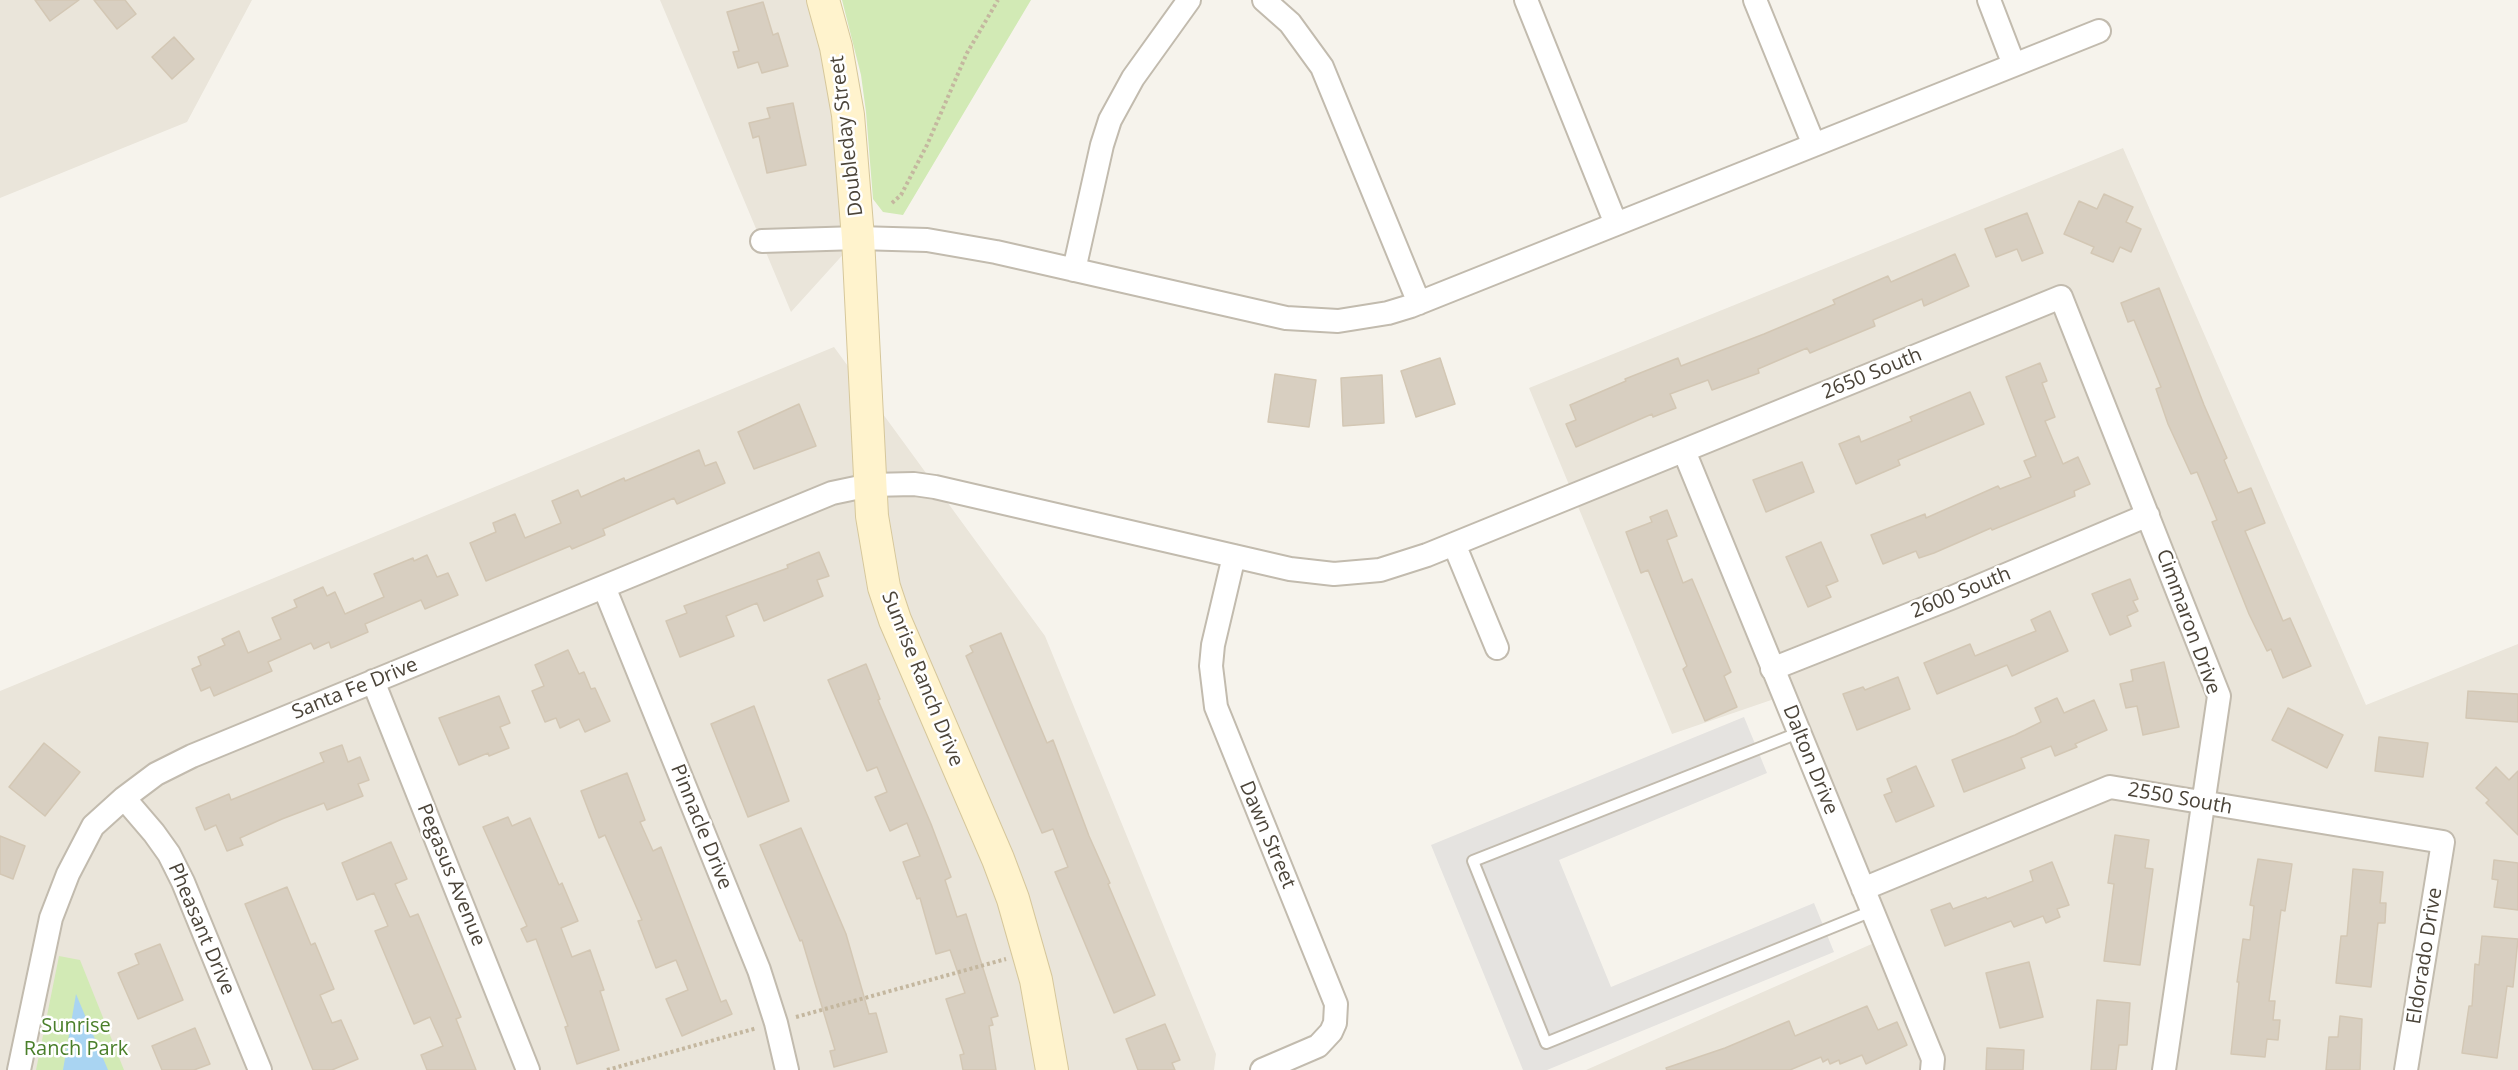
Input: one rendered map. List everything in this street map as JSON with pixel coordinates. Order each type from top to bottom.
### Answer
[{"type":"street","name":"Doubleday Street","points":[[823,0],[843,81],[858,238]]},
{"type":"street","points":[[1074,270],[1102,145],[1110,120],[1133,78],[1189,0]]},
{"type":"street","points":[[1264,0],[1290,23],[1322,67],[1419,303]]},
{"type":"street","points":[[1526,0],[1616,224]]},
{"type":"street","points":[[1755,0],[1814,145]]},
{"type":"street","points":[[1989,0],[2014,65]]},
{"type":"street","points":[[762,241],[858,238],[927,240],[962,245],[1286,318],[1312,321],[1365,318],[1419,303],[2099,31]]},
{"type":"street","name":"Sunrise Ranch Drive","points":[[858,238],[870,485],[876,552],[884,588],[895,620],[998,859],[1012,899],[1036,980],[1052,1070]]},
{"type":"street","name":"2650 South","points":[[1234,556],[1312,572],[1356,573],[1404,564],[2061,297]]},
{"type":"street","name":"Cimmaron Drive","points":[[2061,297],[2219,696],[2164,1070]]},
{"type":"street","name":"Dalton Drive","points":[[1684,451],[1933,1059],[1932,1070]]},
{"type":"street","name":"Santa Fe Drive","points":[[19,1070],[51,918],[68,873],[93,826],[124,798],[156,774],[192,756],[832,493],[870,485],[907,484],[935,487],[1234,556]]},
{"type":"street","name":"2600 South","points":[[1772,669],[1941,602],[2148,515]]},
{"type":"street","points":[[1454,544],[1497,648]]},
{"type":"street","name":"Dawn Street","points":[[1234,556],[1213,645],[1211,666],[1216,707],[1336,1004],[1335,1023],[1325,1040],[1310,1051],[1262,1070]]},
{"type":"street","name":"Pinnacle Drive","points":[[604,587],[759,970],[776,1023],[787,1070]]},
{"type":"street","name":"Pegasus Avenue","points":[[373,681],[528,1070]]},
{"type":"street","name":"2550 South","points":[[1863,889],[2110,787],[2444,842]]},
{"type":"street","name":"Pheasant Drive","points":[[124,798],[154,833],[183,882],[260,1070]]},
{"type":"street","name":"Eldorado Drive","points":[[2406,1070],[2444,842]]},
{"type":"lane","points":[[1798,733],[1473,861],[1546,1043],[1872,911]]},
{"type":"path","points":[[892,203],[901,195],[927,145],[967,53],[998,0]]},
{"type":"path","points":[[793,1018],[1009,958]]},
{"type":"path","points":[[607,1070],[758,1028]]},
{"type":"shaded area","points":[[0,0],[252,0],[187,122],[0,198]]},
{"type":"shaded area","points":[[660,0],[828,0],[858,238],[791,312]]},
{"type":"shaded area","points":[[2123,148],[2366,705],[2518,644],[2518,1070],[1586,1070],[1883,939],[1783,696],[1672,734],[1529,388]]},
{"type":"shaded area","points":[[834,347],[1045,636],[1216,1054],[1214,1070],[0,1070],[0,691]]},
{"type":"shaded area","points":[[1744,717],[1767,773],[1559,860],[1611,987],[1814,903],[1834,952],[1547,1070],[1523,1070],[1431,845]]},
{"type":"green space","points":[[842,0],[1031,0],[903,215],[883,212],[873,199],[861,75]]},
{"type":"green space","name":"Sunrise Ranch Park","points":[[59,956],[80,960],[124,1070],[36,1070]]},
{"type":"water","points":[[76,994],[108,1070],[63,1070]]},
{"type":"building","points":[[35,0],[79,0],[50,21]]},
{"type":"building","points":[[94,0],[125,0],[136,14],[117,29]]},
{"type":"building","points":[[763,2],[773,35],[778,33],[788,66],[762,73],[758,62],[738,68],[733,52],[739,51],[727,12]]},
{"type":"building","points":[[174,37],[194,59],[172,79],[152,57]]},
{"type":"building","points":[[793,103],[806,165],[767,173],[759,136],[753,138],[749,123],[770,118],[767,108]]},
{"type":"building","points":[[2104,194],[2133,207],[2126,222],[2141,229],[2131,252],[2120,247],[2113,262],[2091,253],[2094,247],[2064,234],[2079,201],[2097,209]]},
{"type":"building","points":[[2027,213],[2043,253],[2022,261],[2017,249],[1996,257],[1985,229]]},
{"type":"building","points":[[1955,254],[1969,286],[1924,306],[1922,299],[1873,320],[1875,326],[1810,353],[1807,348],[1758,369],[1759,373],[1712,390],[1708,380],[1670,394],[1676,408],[1653,417],[1652,414],[1576,447],[1566,424],[1576,420],[1570,405],[1626,381],[1625,379],[1678,358],[1681,366],[1764,334],[1835,304],[1833,300],[1888,276],[1891,282]]},
{"type":"building","points":[[2159,288],[2227,458],[2224,460],[2238,493],[2251,488],[2265,523],[2245,531],[2283,621],[2290,618],[2311,666],[2283,678],[2271,649],[2267,651],[2249,614],[2212,522],[2217,520],[2197,472],[2191,474],[2168,424],[2156,389],[2161,387],[2134,320],[2128,322],[2121,303]]},
{"type":"building","points":[[1440,358],[1455,404],[1416,417],[1401,371]]},
{"type":"building","points":[[2040,363],[2047,381],[2042,383],[2055,417],[2045,421],[2063,464],[2078,457],[2090,484],[2074,491],[2075,496],[1992,530],[1991,528],[1934,553],[1919,558],[1916,551],[1883,564],[1871,535],[1925,514],[1926,518],[1998,486],[2000,489],[2031,477],[2024,461],[2036,456],[2006,377]]},
{"type":"building","points":[[1275,374],[1316,380],[1309,427],[1268,422]]},
{"type":"building","points":[[1382,375],[1384,423],[1343,426],[1341,378]]},
{"type":"building","points":[[1970,392],[1984,424],[1898,460],[1900,465],[1856,484],[1839,444],[1859,436],[1861,442],[1912,421],[1910,417]]},
{"type":"building","points":[[799,404],[816,446],[754,469],[738,432]]},
{"type":"building","points":[[699,450],[705,466],[716,462],[725,483],[677,504],[674,498],[603,529],[605,535],[572,549],[570,546],[486,581],[470,543],[496,532],[493,523],[515,514],[525,538],[561,523],[552,501],[578,490],[581,497]]},
{"type":"building","points":[[1802,462],[1814,492],[1766,512],[1753,480]]},
{"type":"building","points":[[1667,510],[1677,536],[1667,540],[1683,583],[1692,579],[1731,672],[1724,676],[1737,707],[1705,721],[1683,669],[1687,666],[1648,570],[1641,573],[1626,532],[1652,522],[1650,517]]},
{"type":"building","points":[[1821,542],[1838,581],[1826,586],[1831,597],[1808,607],[1786,557]]},
{"type":"building","points":[[819,552],[829,576],[817,580],[823,596],[764,621],[757,603],[726,616],[734,636],[680,657],[666,621],[687,613],[684,606],[788,568],[787,565]]},
{"type":"building","points":[[427,555],[437,577],[448,573],[458,595],[425,609],[421,600],[365,624],[368,632],[331,648],[329,642],[314,649],[311,643],[268,662],[272,671],[214,696],[210,687],[201,691],[192,669],[201,665],[198,657],[225,645],[222,639],[239,631],[248,653],[281,639],[272,618],[297,607],[294,600],[323,587],[327,596],[335,592],[345,614],[384,597],[374,574],[413,558],[414,561]]},
{"type":"building","points":[[2130,579],[2138,599],[2133,601],[2138,611],[2127,616],[2131,626],[2110,635],[2092,594]]},
{"type":"building","points":[[2050,611],[2068,651],[2012,676],[2007,665],[1937,694],[1924,663],[1970,644],[1975,656],[2036,631],[2031,620]]},
{"type":"building","points":[[1001,633],[1047,743],[1053,740],[1089,836],[1110,883],[1108,884],[1155,995],[1114,1013],[1055,872],[1068,867],[1053,829],[1042,833],[966,656],[973,652],[970,646]]},
{"type":"building","points":[[568,650],[579,674],[584,672],[591,689],[595,688],[610,721],[585,732],[579,719],[560,728],[556,718],[545,722],[532,691],[544,686],[535,665]]},
{"type":"building","points":[[2164,662],[2179,727],[2143,735],[2137,706],[2126,708],[2120,684],[2133,681],[2131,670]]},
{"type":"building","points":[[866,664],[880,699],[878,700],[951,877],[945,880],[957,917],[966,914],[998,1016],[991,1018],[993,1025],[989,1026],[996,1070],[963,1070],[960,1055],[964,1054],[946,999],[965,993],[950,950],[936,954],[920,898],[917,899],[903,862],[920,856],[907,823],[890,831],[875,797],[887,792],[877,767],[867,771],[828,680]]},
{"type":"building","points":[[1898,677],[1910,709],[1857,730],[1843,694],[1863,687],[1865,690]]},
{"type":"building","points":[[2468,691],[2518,694],[2518,722],[2466,718]]},
{"type":"building","points":[[499,696],[510,723],[500,727],[509,748],[489,756],[488,753],[459,765],[439,718]]},
{"type":"building","points":[[2057,698],[2064,713],[2094,700],[2107,730],[2055,756],[2051,746],[2021,758],[2025,768],[1964,792],[1952,760],[2041,722],[2035,708]]},
{"type":"building","points":[[754,706],[789,801],[748,817],[711,724]]},
{"type":"building","points":[[2288,708],[2343,735],[2327,768],[2272,740]]},
{"type":"building","points":[[2379,737],[2428,743],[2423,777],[2375,771]]},
{"type":"building","points":[[44,743],[80,772],[45,816],[9,787]]},
{"type":"building","points":[[342,745],[348,762],[360,757],[369,780],[358,784],[363,796],[327,810],[324,803],[282,819],[240,838],[243,845],[227,851],[216,825],[205,830],[196,808],[229,794],[231,800],[324,762],[320,753]]},
{"type":"building","points":[[1916,766],[1934,806],[1896,822],[1884,795],[1892,792],[1887,779]]},
{"type":"building","points":[[2496,767],[2509,780],[2518,771],[2518,835],[2486,803],[2489,800],[2476,788]]},
{"type":"building","points":[[627,773],[645,820],[640,822],[653,851],[661,847],[721,1002],[726,1000],[732,1014],[682,1036],[666,999],[688,990],[676,960],[656,968],[638,921],[642,920],[605,835],[599,838],[581,791]]},
{"type":"building","points":[[508,817],[512,826],[530,818],[559,885],[562,883],[578,921],[561,928],[572,957],[590,950],[604,990],[600,991],[619,1050],[577,1064],[565,1027],[568,1026],[536,939],[527,942],[521,929],[527,926],[483,827]]},
{"type":"building","points":[[801,828],[846,934],[869,1014],[876,1013],[887,1052],[834,1067],[830,1051],[835,1050],[802,940],[800,941],[760,845]]},
{"type":"building","points":[[2115,835],[2149,840],[2145,868],[2153,869],[2140,965],[2104,961],[2114,884],[2108,883]]},
{"type":"building","points":[[0,836],[25,846],[13,879],[0,874]]},
{"type":"building","points":[[391,842],[407,879],[395,884],[410,917],[418,914],[461,1017],[456,1019],[476,1070],[427,1070],[421,1055],[443,1046],[430,1017],[414,1024],[375,931],[388,926],[374,893],[357,900],[342,863]]},
{"type":"building","points":[[2258,859],[2292,864],[2285,911],[2281,910],[2269,1001],[2275,1001],[2273,1020],[2280,1020],[2278,1040],[2267,1039],[2265,1057],[2231,1054],[2239,982],[2237,982],[2243,939],[2250,940],[2254,906],[2250,905]]},
{"type":"building","points":[[2494,860],[2518,863],[2518,910],[2494,907],[2498,880],[2492,879]]},
{"type":"building","points":[[2052,862],[2069,905],[2057,909],[2060,917],[2046,923],[2043,916],[2014,927],[2011,921],[1945,946],[1931,910],[1950,903],[1953,909],[2033,881],[2030,871]]},
{"type":"building","points":[[2353,869],[2383,872],[2380,903],[2386,903],[2385,923],[2378,923],[2371,987],[2336,983],[2341,936],[2347,936]]},
{"type":"building","points":[[287,887],[311,945],[315,943],[334,989],[320,995],[332,1023],[341,1020],[358,1059],[332,1070],[313,1070],[245,904]]},
{"type":"building","points":[[2482,936],[2518,939],[2513,987],[2507,986],[2497,1058],[2462,1053],[2469,1006],[2472,1006],[2475,964],[2479,965]]},
{"type":"building","points":[[160,944],[183,1000],[138,1019],[118,973],[139,964],[135,954]]},
{"type":"building","points":[[2029,962],[2043,1017],[2000,1028],[1986,973]]},
{"type":"building","points":[[2097,1000],[2130,1003],[2127,1045],[2119,1045],[2116,1070],[2091,1070]]},
{"type":"building","points":[[1867,1006],[1878,1030],[1897,1022],[1907,1045],[1866,1064],[1862,1055],[1840,1064],[1839,1060],[1830,1064],[1828,1059],[1823,1062],[1821,1057],[1790,1070],[1667,1070],[1666,1068],[1725,1048],[1789,1021],[1795,1036]]},
{"type":"building","points":[[2340,1016],[2362,1019],[2360,1070],[2326,1070],[2329,1037],[2338,1037]]},
{"type":"building","points":[[1165,1024],[1180,1060],[1172,1063],[1175,1070],[1138,1070],[1126,1039]]},
{"type":"building","points":[[195,1028],[210,1064],[194,1070],[162,1070],[152,1046]]},
{"type":"building","points":[[1987,1048],[2024,1050],[2023,1070],[1986,1070]]}]
